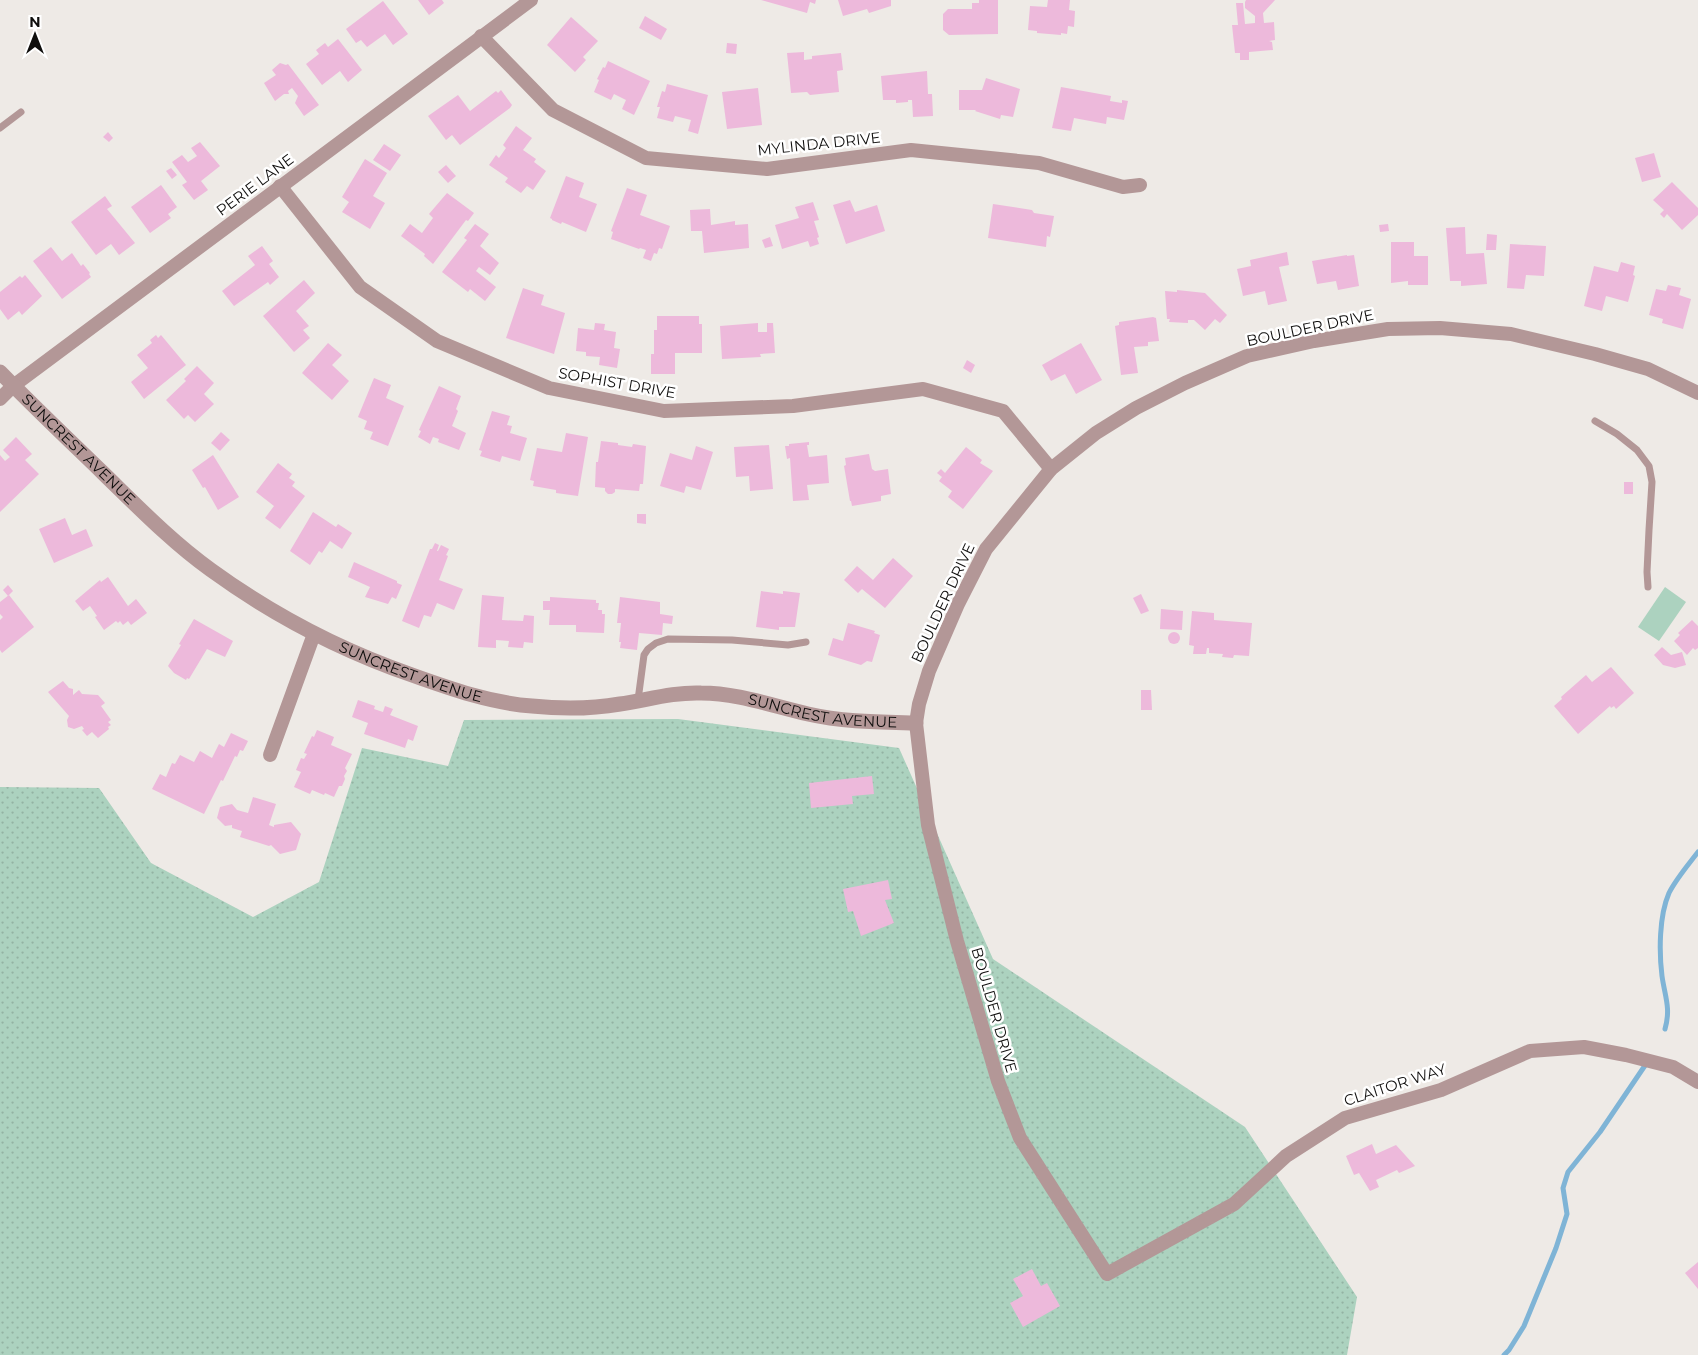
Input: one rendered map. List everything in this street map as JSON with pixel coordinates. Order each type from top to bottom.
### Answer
[{"type":"street","name":"PERIE LANE","points":[[0,398],[13,386],[531,0]]},
{"type":"street","name":"MYLINDA DRIVE","points":[[481,36],[553,110],[646,158],[767,169],[911,150],[1039,163],[1123,188],[1140,185]]},
{"type":"street","name":"SOPHIST DRIVE","points":[[280,186],[360,287],[437,342],[549,388],[664,411],[793,406],[923,389],[1004,411],[1052,468]]},
{"type":"street","name":"BOULDER DRIVE","points":[[1107,1274],[1020,1138],[998,1081],[957,941],[928,825],[916,723],[929,670],[958,604],[986,549],[1052,468],[1096,434],[1136,408],[1185,383],[1247,356],[1314,341],[1388,328],[1440,328],[1511,334],[1648,369],[1698,393]]},
{"type":"street","name":"SUNCREST AVENUE","points":[[0,372],[155,524],[196,558],[258,602],[314,634],[372,661],[440,685],[491,700],[531,706],[577,709],[659,696],[702,693],[751,699],[808,714],[858,721],[916,723]]},
{"type":"street","points":[[270,755],[314,634]]},
{"type":"street","name":"CLAITOR WAY","points":[[1107,1274],[1234,1204],[1286,1156],[1345,1118],[1441,1090],[1530,1051],[1584,1047],[1673,1067],[1698,1082]]},
{"type":"lane","points":[[0,128],[21,112]]},
{"type":"lane","points":[[1596,421],[1637,450],[1649,466],[1652,482],[1649,514],[1648,587]]},
{"type":"lane","points":[[638,700],[644,655],[656,643],[668,639],[732,640],[788,645],[806,642]]},
{"type":"green space","points":[[1665,587],[1686,602],[1659,641],[1638,627]]},
{"type":"green space","points":[[678,719],[899,748],[993,959],[1245,1127],[1357,1297],[1347,1355],[0,1355],[0,787],[99,788],[151,863],[253,917],[319,882],[362,748],[448,766],[464,720]]},
{"type":"building","points":[[418,0],[442,0],[444,3],[429,15]]},
{"type":"building","points":[[761,0],[816,0],[815,4],[810,2],[807,13]]},
{"type":"building","points":[[838,0],[891,0],[891,6],[869,13],[867,9],[843,16]]},
{"type":"building","points":[[979,0],[998,0],[998,34],[949,35],[943,30],[943,14],[948,9],[972,9],[972,3],[979,3]]},
{"type":"building","points":[[1048,0],[1070,0],[1069,10],[1075,11],[1074,27],[1068,26],[1067,34],[1037,33],[1037,31],[1028,30],[1030,6],[1047,7]]},
{"type":"building","points":[[1246,0],[1275,0],[1263,13],[1264,23],[1274,22],[1275,40],[1269,41],[1272,42],[1273,50],[1249,52],[1249,60],[1240,60],[1240,53],[1235,53],[1232,25],[1238,25],[1236,3],[1243,3],[1245,24],[1255,23],[1255,16],[1245,8]]},
{"type":"building","points":[[383,1],[408,34],[393,45],[385,34],[367,47],[361,40],[356,43],[346,29]]},
{"type":"building","points":[[645,16],[667,29],[661,40],[639,28]]},
{"type":"building","points":[[571,17],[598,41],[583,57],[586,60],[575,72],[547,45]]},
{"type":"building","points":[[338,39],[362,70],[348,82],[340,71],[322,85],[306,64],[319,54],[316,50],[325,43],[328,47]]},
{"type":"building","points":[[727,43],[737,44],[736,54],[726,53]]},
{"type":"building","points":[[804,52],[804,60],[812,59],[812,56],[841,53],[843,70],[837,71],[839,92],[810,95],[807,92],[791,93],[787,53]]},
{"type":"building","points":[[608,61],[650,81],[634,115],[622,109],[626,100],[614,94],[611,100],[594,92],[599,80],[597,79]]},
{"type":"building","points":[[280,63],[288,64],[319,105],[304,116],[295,103],[298,96],[292,88],[288,91],[289,94],[284,94],[275,101],[264,83],[276,75],[272,70]]},
{"type":"building","points":[[927,71],[928,94],[932,94],[933,116],[913,117],[912,100],[896,103],[896,100],[883,100],[881,76]]},
{"type":"building","points":[[986,78],[1020,89],[1013,117],[1001,115],[1000,119],[976,110],[959,110],[959,90],[982,90]]},
{"type":"building","points":[[667,84],[708,95],[698,134],[688,131],[691,120],[675,116],[673,122],[657,118],[660,107],[657,107],[662,91],[665,92]]},
{"type":"building","points":[[1061,87],[1111,96],[1110,101],[1122,103],[1122,100],[1128,101],[1124,120],[1107,117],[1106,124],[1074,118],[1071,131],[1052,128]]},
{"type":"building","points":[[758,88],[762,125],[727,129],[722,92]]},
{"type":"building","points":[[501,90],[512,105],[510,108],[460,145],[452,135],[446,140],[428,116],[458,95],[470,111],[496,91],[498,93]]},
{"type":"building","points":[[516,126],[532,138],[523,150],[536,159],[534,162],[546,171],[533,190],[527,186],[521,193],[505,182],[508,178],[489,165],[496,155],[499,158],[506,148],[503,145]]},
{"type":"building","points":[[108,132],[113,138],[109,142],[103,137]]},
{"type":"building","points":[[200,142],[220,166],[201,181],[208,190],[194,200],[182,185],[187,182],[172,162],[182,155],[188,162],[197,156],[191,148]]},
{"type":"building","points":[[384,144],[401,155],[390,171],[373,160]]},
{"type":"building","points":[[1654,153],[1661,177],[1642,182],[1635,158]]},
{"type":"building","points":[[365,159],[387,173],[373,196],[385,203],[370,229],[342,212],[349,202],[342,197]]},
{"type":"building","points":[[446,165],[456,176],[448,183],[438,172]]},
{"type":"building","points":[[171,168],[177,175],[172,179],[166,171]]},
{"type":"building","points":[[566,176],[584,183],[579,197],[597,204],[586,232],[562,222],[561,224],[550,218]]},
{"type":"building","points":[[1672,182],[1698,208],[1698,215],[1682,230],[1667,214],[1664,218],[1660,214],[1664,210],[1653,200]]},
{"type":"building","points":[[161,185],[177,207],[168,214],[171,218],[150,233],[131,207]]},
{"type":"building","points":[[627,188],[647,195],[640,215],[670,226],[662,249],[659,248],[657,254],[654,253],[651,261],[643,258],[646,250],[611,239],[613,232],[611,231]]},
{"type":"building","points":[[447,193],[474,213],[468,221],[466,220],[433,264],[424,256],[425,254],[401,236],[410,224],[422,233],[433,218],[429,214]]},
{"type":"building","points":[[105,196],[112,206],[107,209],[135,243],[119,255],[111,244],[96,255],[71,222]]},
{"type":"building","points":[[850,200],[855,212],[877,205],[885,231],[846,244],[833,205]]},
{"type":"building","points":[[813,202],[819,220],[814,221],[819,244],[810,247],[808,241],[782,249],[775,225],[799,218],[795,207]]},
{"type":"building","points":[[993,204],[1032,210],[1034,213],[1054,216],[1050,237],[1047,236],[1046,247],[988,238]]},
{"type":"building","points":[[710,209],[711,225],[735,221],[735,225],[748,224],[749,248],[704,253],[702,231],[691,231],[690,210]]},
{"type":"building","points":[[475,224],[489,234],[480,246],[499,263],[490,275],[479,267],[476,271],[496,287],[485,301],[470,289],[468,292],[442,272],[467,240],[464,238]]},
{"type":"building","points":[[1388,224],[1389,231],[1380,232],[1379,225]]},
{"type":"building","points":[[1465,227],[1466,254],[1484,253],[1487,284],[1461,286],[1461,281],[1450,281],[1446,228]]},
{"type":"building","points":[[1487,234],[1497,235],[1496,250],[1486,250]]},
{"type":"building","points":[[770,237],[773,246],[765,248],[762,240]]},
{"type":"building","points":[[1391,242],[1414,242],[1414,256],[1428,256],[1428,285],[1408,285],[1408,281],[1391,283]]},
{"type":"building","points":[[1510,244],[1546,246],[1544,276],[1526,275],[1524,289],[1507,288]]},
{"type":"building","points":[[262,246],[273,261],[269,264],[279,277],[270,285],[268,282],[234,306],[222,291],[255,265],[248,256]]},
{"type":"building","points":[[51,247],[62,261],[72,253],[81,266],[83,264],[91,277],[62,299],[33,261]]},
{"type":"building","points":[[1287,252],[1289,265],[1279,267],[1287,301],[1268,305],[1265,291],[1243,296],[1237,269],[1251,266],[1250,260]]},
{"type":"building","points":[[1354,255],[1359,286],[1338,290],[1336,281],[1317,284],[1312,261]]},
{"type":"building","points":[[1621,262],[1635,266],[1633,275],[1635,276],[1628,302],[1606,296],[1602,311],[1584,306],[1594,266],[1618,272]]},
{"type":"building","points":[[25,275],[42,296],[22,315],[19,311],[8,320],[0,309],[0,292],[20,276],[22,278]]},
{"type":"building","points":[[304,280],[315,293],[296,311],[309,326],[303,330],[310,338],[294,352],[263,316]]},
{"type":"building","points":[[1668,285],[1681,288],[1679,295],[1691,299],[1683,329],[1662,323],[1663,319],[1649,315],[1656,289],[1666,291]]},
{"type":"building","points":[[523,288],[544,295],[541,305],[565,313],[554,354],[506,338]]},
{"type":"building","points":[[1177,290],[1205,293],[1227,315],[1220,323],[1215,319],[1205,330],[1194,320],[1188,320],[1188,323],[1169,322],[1170,319],[1167,319],[1165,291],[1177,292]]},
{"type":"building","points":[[657,316],[699,316],[699,324],[702,324],[702,353],[675,353],[675,374],[651,374],[651,354],[654,354],[654,330],[657,330]]},
{"type":"building","points":[[1156,318],[1159,341],[1148,342],[1148,346],[1134,347],[1138,373],[1121,375],[1115,326],[1119,325],[1119,322]]},
{"type":"building","points":[[595,323],[605,324],[604,330],[616,332],[614,348],[620,349],[617,368],[599,365],[600,357],[586,356],[586,352],[576,351],[578,328],[594,330]]},
{"type":"building","points":[[758,323],[758,332],[767,332],[767,323],[773,323],[775,353],[760,354],[761,357],[722,359],[720,326]]},
{"type":"building","points":[[156,335],[158,338],[161,335],[186,365],[144,399],[131,382],[148,368],[137,355],[152,343],[150,340]]},
{"type":"building","points":[[328,343],[342,355],[332,365],[349,381],[332,400],[302,373]]},
{"type":"building","points":[[1081,343],[1102,380],[1076,394],[1065,374],[1051,381],[1042,365]]},
{"type":"building","points":[[967,360],[975,365],[971,373],[963,368]]},
{"type":"building","points":[[197,366],[214,383],[204,394],[214,404],[195,422],[188,415],[184,419],[166,400],[186,381],[184,379]]},
{"type":"building","points":[[374,378],[391,385],[386,398],[404,406],[388,446],[370,439],[373,432],[364,429],[367,421],[358,417]]},
{"type":"building","points":[[439,386],[461,396],[452,426],[466,433],[459,450],[438,442],[439,439],[433,437],[430,444],[418,437],[421,431],[419,430]]},
{"type":"building","points":[[492,411],[510,416],[507,425],[512,426],[510,433],[527,438],[520,461],[502,456],[500,462],[480,456],[482,451],[479,450]]},
{"type":"building","points":[[221,432],[230,440],[220,451],[211,443]]},
{"type":"building","points":[[566,433],[588,437],[578,496],[556,493],[556,490],[533,486],[534,481],[530,480],[537,448],[562,452]]},
{"type":"building","points":[[16,437],[32,454],[25,460],[39,474],[0,512],[0,455],[5,461],[10,457],[3,450]]},
{"type":"building","points":[[601,441],[632,447],[633,444],[646,446],[643,484],[640,484],[639,491],[615,489],[615,492],[608,494],[605,488],[595,487],[596,462],[598,462]]},
{"type":"building","points":[[809,442],[809,445],[807,445],[809,457],[827,455],[829,483],[807,485],[809,500],[793,501],[790,458],[787,459],[785,446]]},
{"type":"building","points":[[769,445],[773,489],[750,491],[749,476],[736,477],[734,447]]},
{"type":"building","points":[[696,446],[713,452],[701,490],[686,486],[684,493],[660,486],[670,453],[692,460]]},
{"type":"building","points":[[966,447],[982,460],[980,463],[993,471],[963,509],[948,497],[952,491],[939,481],[942,477],[937,473],[941,469],[945,473]]},
{"type":"building","points":[[869,454],[872,469],[875,471],[888,469],[891,494],[881,496],[881,501],[852,506],[844,466],[846,465],[845,458]]},
{"type":"building","points":[[213,455],[239,497],[218,510],[205,487],[203,488],[192,470]]},
{"type":"building","points":[[278,463],[292,474],[289,478],[295,482],[292,486],[305,496],[280,529],[265,518],[274,506],[256,492]]},
{"type":"building","points":[[1624,482],[1633,482],[1633,494],[1624,494]]},
{"type":"building","points":[[313,512],[336,527],[338,524],[352,533],[342,549],[330,541],[322,553],[319,551],[310,565],[290,551]]},
{"type":"building","points":[[637,514],[646,514],[646,524],[637,523]]},
{"type":"building","points":[[65,518],[72,535],[86,529],[93,546],[54,563],[39,529]]},
{"type":"building","points":[[435,543],[439,545],[437,551],[441,545],[449,549],[439,580],[463,589],[454,610],[437,603],[431,617],[424,615],[419,628],[402,621],[430,549],[432,549]]},
{"type":"building","points":[[893,558],[913,576],[885,608],[862,589],[858,593],[844,580],[857,566],[873,580]]},
{"type":"building","points":[[354,562],[402,585],[396,599],[392,597],[388,604],[365,597],[370,587],[348,577]]},
{"type":"building","points":[[108,577],[128,606],[136,599],[147,613],[131,625],[128,621],[123,625],[120,621],[118,623],[116,621],[104,630],[90,606],[83,611],[75,601],[100,580],[101,582]]},
{"type":"building","points":[[8,585],[13,591],[8,596],[3,590]]},
{"type":"building","points":[[761,591],[783,594],[783,591],[800,593],[795,627],[779,627],[779,630],[756,627]]},
{"type":"building","points":[[1141,594],[1149,611],[1141,614],[1133,598]]},
{"type":"building","points":[[9,595],[34,627],[2,653],[0,650],[0,620],[3,617],[0,614],[0,602]]},
{"type":"building","points":[[482,595],[504,597],[502,620],[523,621],[524,615],[534,616],[533,643],[524,642],[523,648],[508,647],[509,641],[496,640],[496,648],[478,647]]},
{"type":"building","points":[[550,597],[596,600],[596,603],[599,603],[598,610],[602,610],[602,614],[605,614],[604,633],[576,632],[576,625],[549,625],[550,610],[543,610],[543,601],[550,601]]},
{"type":"building","points":[[620,597],[660,602],[660,614],[673,616],[672,624],[663,623],[662,635],[639,633],[637,650],[620,648],[621,623],[617,623]]},
{"type":"building","points":[[1161,609],[1183,611],[1182,630],[1160,629]]},
{"type":"building","points":[[1192,611],[1214,613],[1214,620],[1252,623],[1249,656],[1234,655],[1233,658],[1222,657],[1223,654],[1209,653],[1209,648],[1207,648],[1206,654],[1193,654],[1194,646],[1189,645]]},
{"type":"building","points":[[194,619],[233,641],[225,657],[207,649],[189,679],[187,678],[186,680],[174,673],[168,666]]},
{"type":"building","points":[[1692,620],[1698,626],[1698,648],[1695,650],[1693,648],[1687,655],[1674,641],[1680,635],[1678,633]]},
{"type":"building","points":[[848,623],[875,631],[874,633],[880,635],[872,662],[867,661],[861,665],[828,655],[833,638],[843,641]]},
{"type":"building","points":[[1174,632],[1180,638],[1174,644],[1168,638]]},
{"type":"building","points":[[1662,647],[1671,655],[1682,652],[1686,665],[1675,668],[1663,665],[1654,655]]},
{"type":"building","points":[[1611,667],[1634,693],[1616,709],[1614,706],[1611,708],[1610,706],[1578,734],[1554,706],[1562,699],[1561,697],[1586,675],[1592,682]]},
{"type":"building","points":[[63,681],[69,688],[73,689],[73,695],[79,690],[82,694],[98,695],[105,703],[101,706],[111,720],[108,722],[111,725],[98,738],[92,732],[87,736],[82,730],[84,729],[82,726],[74,729],[68,727],[67,720],[69,716],[48,692]]},
{"type":"building","points":[[1141,690],[1151,690],[1152,710],[1141,710]]},
{"type":"building","points":[[358,700],[375,706],[374,709],[383,712],[385,706],[393,709],[390,715],[418,726],[413,741],[408,739],[405,748],[364,734],[368,723],[352,717]]},
{"type":"building","points":[[317,730],[334,737],[331,745],[352,754],[345,768],[347,771],[344,776],[345,779],[334,797],[312,790],[310,794],[294,787],[301,772],[296,770],[301,758],[304,759],[307,754],[304,753]]},
{"type":"building","points":[[231,733],[248,741],[243,751],[240,750],[237,757],[235,756],[204,814],[152,789],[160,774],[166,777],[172,763],[175,764],[180,755],[194,762],[200,751],[212,758],[219,744],[224,747]]},
{"type":"building","points":[[872,776],[874,794],[852,796],[853,804],[811,808],[809,783]]},
{"type":"building","points":[[253,797],[276,804],[269,825],[274,827],[274,825],[291,822],[301,834],[296,850],[280,854],[271,845],[240,837],[242,831],[232,828],[232,825],[225,826],[217,818],[220,807],[232,804],[237,810],[248,813]]},
{"type":"building","points":[[888,880],[892,899],[885,900],[894,923],[861,936],[853,911],[848,912],[843,889]]},
{"type":"building","points":[[1372,1144],[1376,1154],[1396,1145],[1415,1166],[1399,1173],[1397,1170],[1376,1180],[1379,1187],[1370,1191],[1359,1173],[1354,1175],[1346,1156]]},
{"type":"building","points":[[1698,1262],[1698,1289],[1685,1273]]},
{"type":"building","points":[[1032,1269],[1041,1286],[1047,1283],[1060,1306],[1023,1327],[1010,1303],[1023,1296],[1013,1279]]},
{"type":"waterway","points":[[1665,1029],[1667,1002],[1660,956],[1663,912],[1669,893],[1682,872],[1698,852]]},
{"type":"waterway","points":[[1504,1355],[1524,1326],[1556,1248],[1567,1214],[1563,1188],[1568,1172],[1600,1132],[1646,1064]]}]
